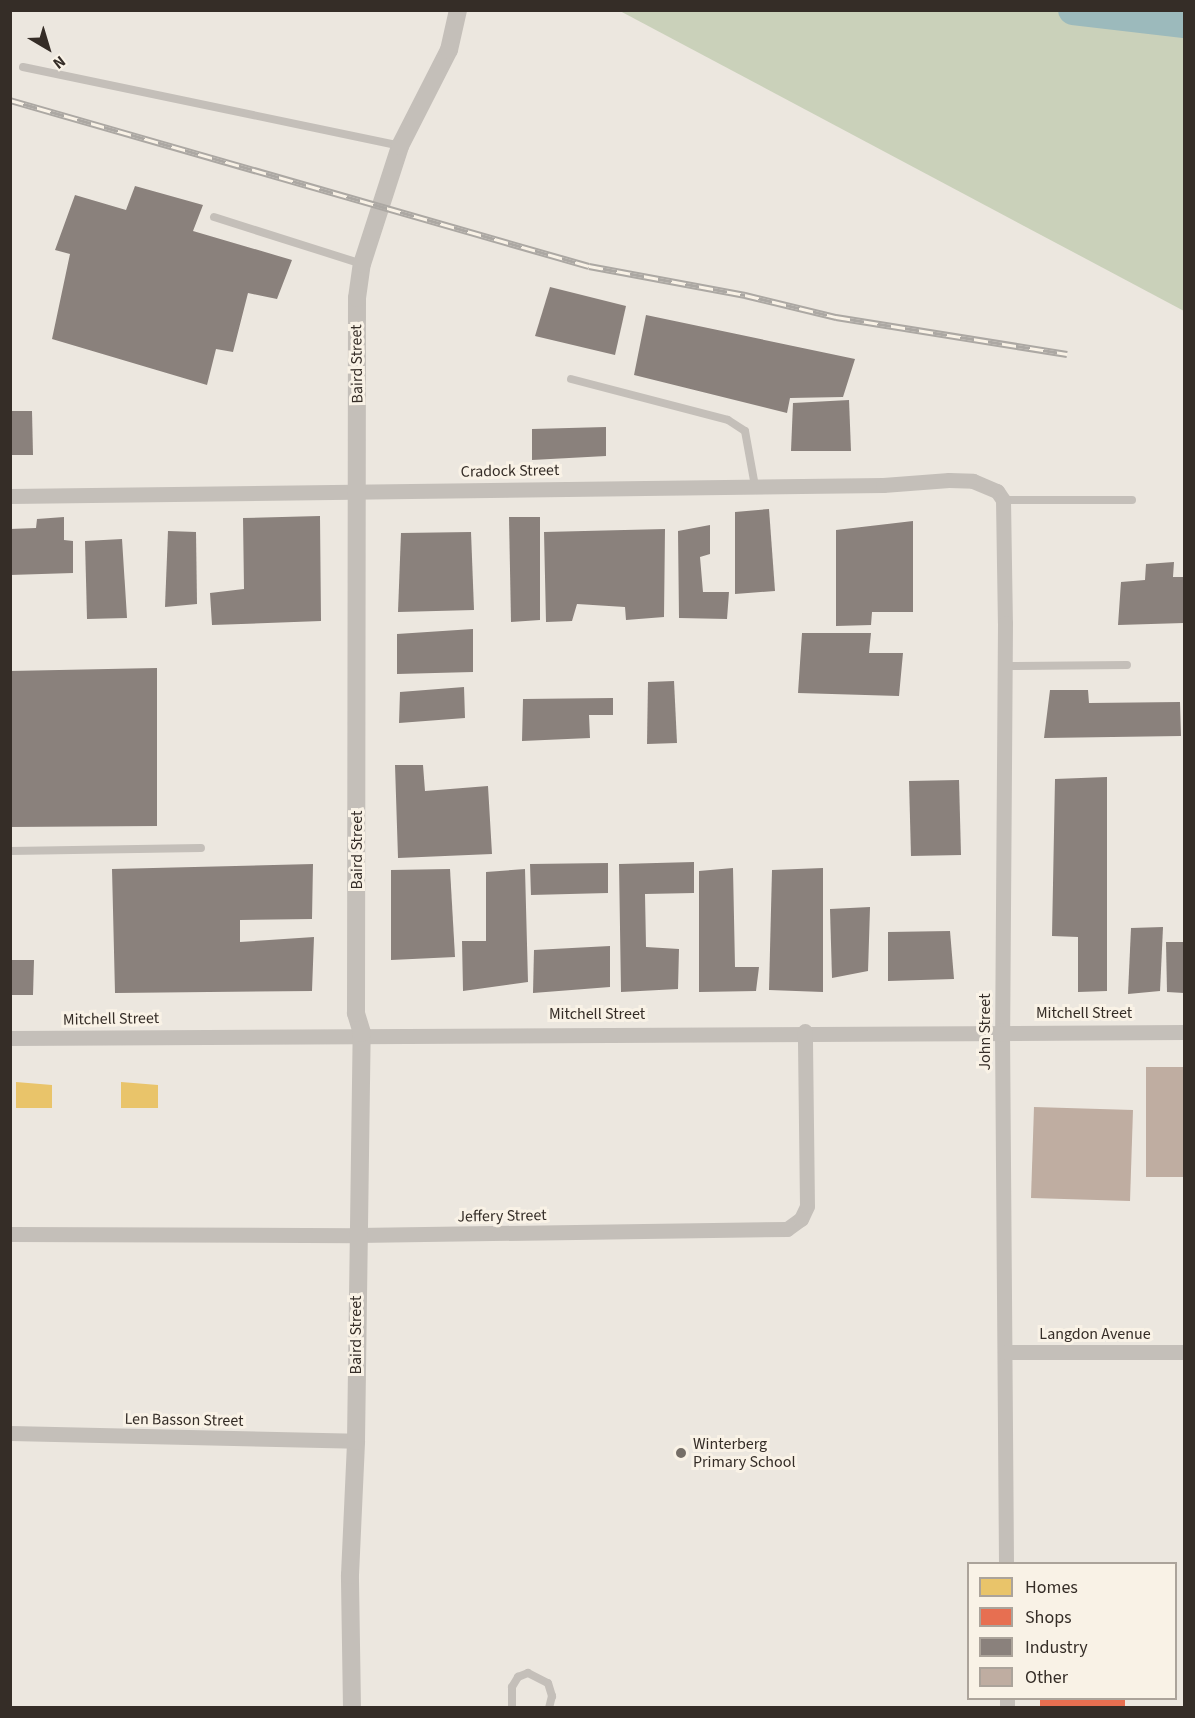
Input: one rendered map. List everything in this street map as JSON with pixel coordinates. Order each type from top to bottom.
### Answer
[{"type":"street","name":"Baird Street","points":[[352,1707],[350,1575],[356,1441],[357,1235],[362,1033],[356,1013],[359,492],[356,327],[362,264],[400,146],[449,50],[458,10]]},
{"type":"street","name":"Cradock Street","points":[[10,496],[973,481],[997,491],[1003,500]]},
{"type":"street","name":"John Street","points":[[1003,500],[1005,666],[1002,1030],[1006,1562]]},
{"type":"street","name":"Mitchell Street","points":[[10,1038],[362,1033],[1002,1030],[1185,1032]]},
{"type":"street","name":"Jeffery Street","points":[[10,1234],[357,1235],[791,1228],[803,1216],[807,1206],[805,1031]]},
{"type":"street","name":"Langdon Avenue","points":[[1005,1352],[1185,1352]]},
{"type":"street","name":"Len Basson Street","points":[[10,1433],[356,1441]]},
{"type":"lane","points":[[23,67],[400,146]]},
{"type":"lane","points":[[214,218],[362,264]]},
{"type":"lane","points":[[572,379],[728,420],[745,430],[755,486]]},
{"type":"lane","points":[[1003,500],[1132,500]]},
{"type":"lane","points":[[1005,666],[1127,665]]},
{"type":"lane","points":[[10,851],[201,848]]},
{"type":"lane","points":[[513,1707],[512,1687],[518,1677],[528,1673],[548,1683],[552,1696],[549,1707]]},
{"type":"green space","points":[[620,11],[1184,11],[1184,311]]},
{"type":"building: Homes","points":[[16,1082],[52,1085],[52,1108],[16,1108]]},
{"type":"building: Homes","points":[[121,1082],[158,1085],[158,1108],[121,1108]]},
{"type":"building: Shops","points":[[1040,1700],[1125,1700],[1125,1708],[1040,1708]]},
{"type":"building: Industry","points":[[135,186],[203,205],[193,231],[292,260],[277,299],[248,293],[233,352],[216,349],[207,385],[52,339],[70,254],[55,250],[75,195],[126,210]]},
{"type":"building: Industry","points":[[550,287],[626,306],[615,355],[535,336]]},
{"type":"building: Industry","points":[[646,315],[855,359],[843,397],[790,398],[787,413],[634,375]]},
{"type":"building: Industry","points":[[849,400],[851,451],[791,451],[793,403]]},
{"type":"building: Industry","points":[[10,411],[32,411],[33,455],[10,455]]},
{"type":"building: Industry","points":[[606,427],[606,456],[532,460],[532,429]]},
{"type":"building: Industry","points":[[769,509],[775,591],[735,594],[735,512]]},
{"type":"building: Industry","points":[[320,516],[321,621],[212,625],[210,593],[244,589],[243,518]]},
{"type":"building: Industry","points":[[64,517],[64,540],[73,541],[73,573],[10,575],[10,529],[36,528],[37,519]]},
{"type":"building: Industry","points":[[509,517],[540,517],[540,620],[511,622]]},
{"type":"building: Industry","points":[[913,521],[913,612],[872,612],[871,625],[836,626],[836,530]]},
{"type":"building: Industry","points":[[710,525],[710,554],[700,557],[703,592],[729,592],[727,619],[679,618],[678,531]]},
{"type":"building: Industry","points":[[665,529],[664,617],[626,620],[625,607],[577,604],[572,621],[546,622],[544,532]]},
{"type":"building: Industry","points":[[168,531],[196,532],[197,604],[165,607]]},
{"type":"building: Industry","points":[[471,532],[474,610],[398,612],[401,533]]},
{"type":"building: Industry","points":[[122,539],[127,618],[87,619],[85,541]]},
{"type":"building: Industry","points":[[1174,562],[1173,577],[1184,577],[1184,623],[1118,625],[1121,582],[1145,580],[1146,564]]},
{"type":"building: Industry","points":[[473,629],[473,672],[397,674],[397,634]]},
{"type":"building: Industry","points":[[802,633],[871,633],[869,653],[903,653],[899,696],[798,693]]},
{"type":"building: Industry","points":[[157,668],[157,826],[10,827],[10,671]]},
{"type":"building: Industry","points":[[674,681],[677,743],[647,744],[648,682]]},
{"type":"building: Industry","points":[[464,687],[465,718],[399,723],[400,692]]},
{"type":"building: Industry","points":[[1050,690],[1088,690],[1089,703],[1180,702],[1181,736],[1044,738]]},
{"type":"building: Industry","points":[[613,698],[613,715],[589,715],[590,738],[522,741],[523,699]]},
{"type":"building: Industry","points":[[395,765],[423,765],[425,791],[488,786],[492,854],[398,858]]},
{"type":"building: Industry","points":[[1107,777],[1107,991],[1078,992],[1078,937],[1052,936],[1055,779]]},
{"type":"building: Industry","points":[[959,780],[961,855],[911,856],[909,781]]},
{"type":"building: Industry","points":[[694,862],[694,893],[645,894],[646,947],[679,949],[678,989],[621,992],[619,864]]},
{"type":"building: Industry","points":[[608,863],[608,893],[531,895],[530,864]]},
{"type":"building: Industry","points":[[313,864],[312,919],[240,920],[240,942],[314,937],[312,991],[115,993],[112,869]]},
{"type":"building: Industry","points":[[733,868],[735,967],[759,967],[756,991],[699,992],[699,871]]},
{"type":"building: Industry","points":[[823,868],[823,992],[769,990],[772,870]]},
{"type":"building: Industry","points":[[450,869],[455,957],[391,960],[391,870]]},
{"type":"building: Industry","points":[[525,869],[528,982],[463,991],[462,941],[486,941],[486,872]]},
{"type":"building: Industry","points":[[870,907],[868,971],[832,978],[830,909]]},
{"type":"building: Industry","points":[[1163,927],[1160,991],[1128,994],[1131,928]]},
{"type":"building: Industry","points":[[950,931],[954,979],[888,981],[888,932]]},
{"type":"building: Industry","points":[[1166,942],[1184,942],[1184,993],[1167,992]]},
{"type":"building: Industry","points":[[610,946],[610,987],[533,993],[534,950]]},
{"type":"building: Industry","points":[[10,960],[34,960],[33,995],[10,995]]},
{"type":"building: Other","points":[[1146,1067],[1184,1067],[1184,1177],[1146,1177]]},
{"type":"building: Other","points":[[1034,1107],[1133,1110],[1130,1201],[1031,1198]]},
{"type":"waterway","points":[[1073,10],[1184,23]]},
{"type":"railway","points":[[10,100],[589,266],[745,295],[836,317],[1067,354]]},
{"type":"place","name":"Winterberg Primary School","points":[[681,1453]]}]
